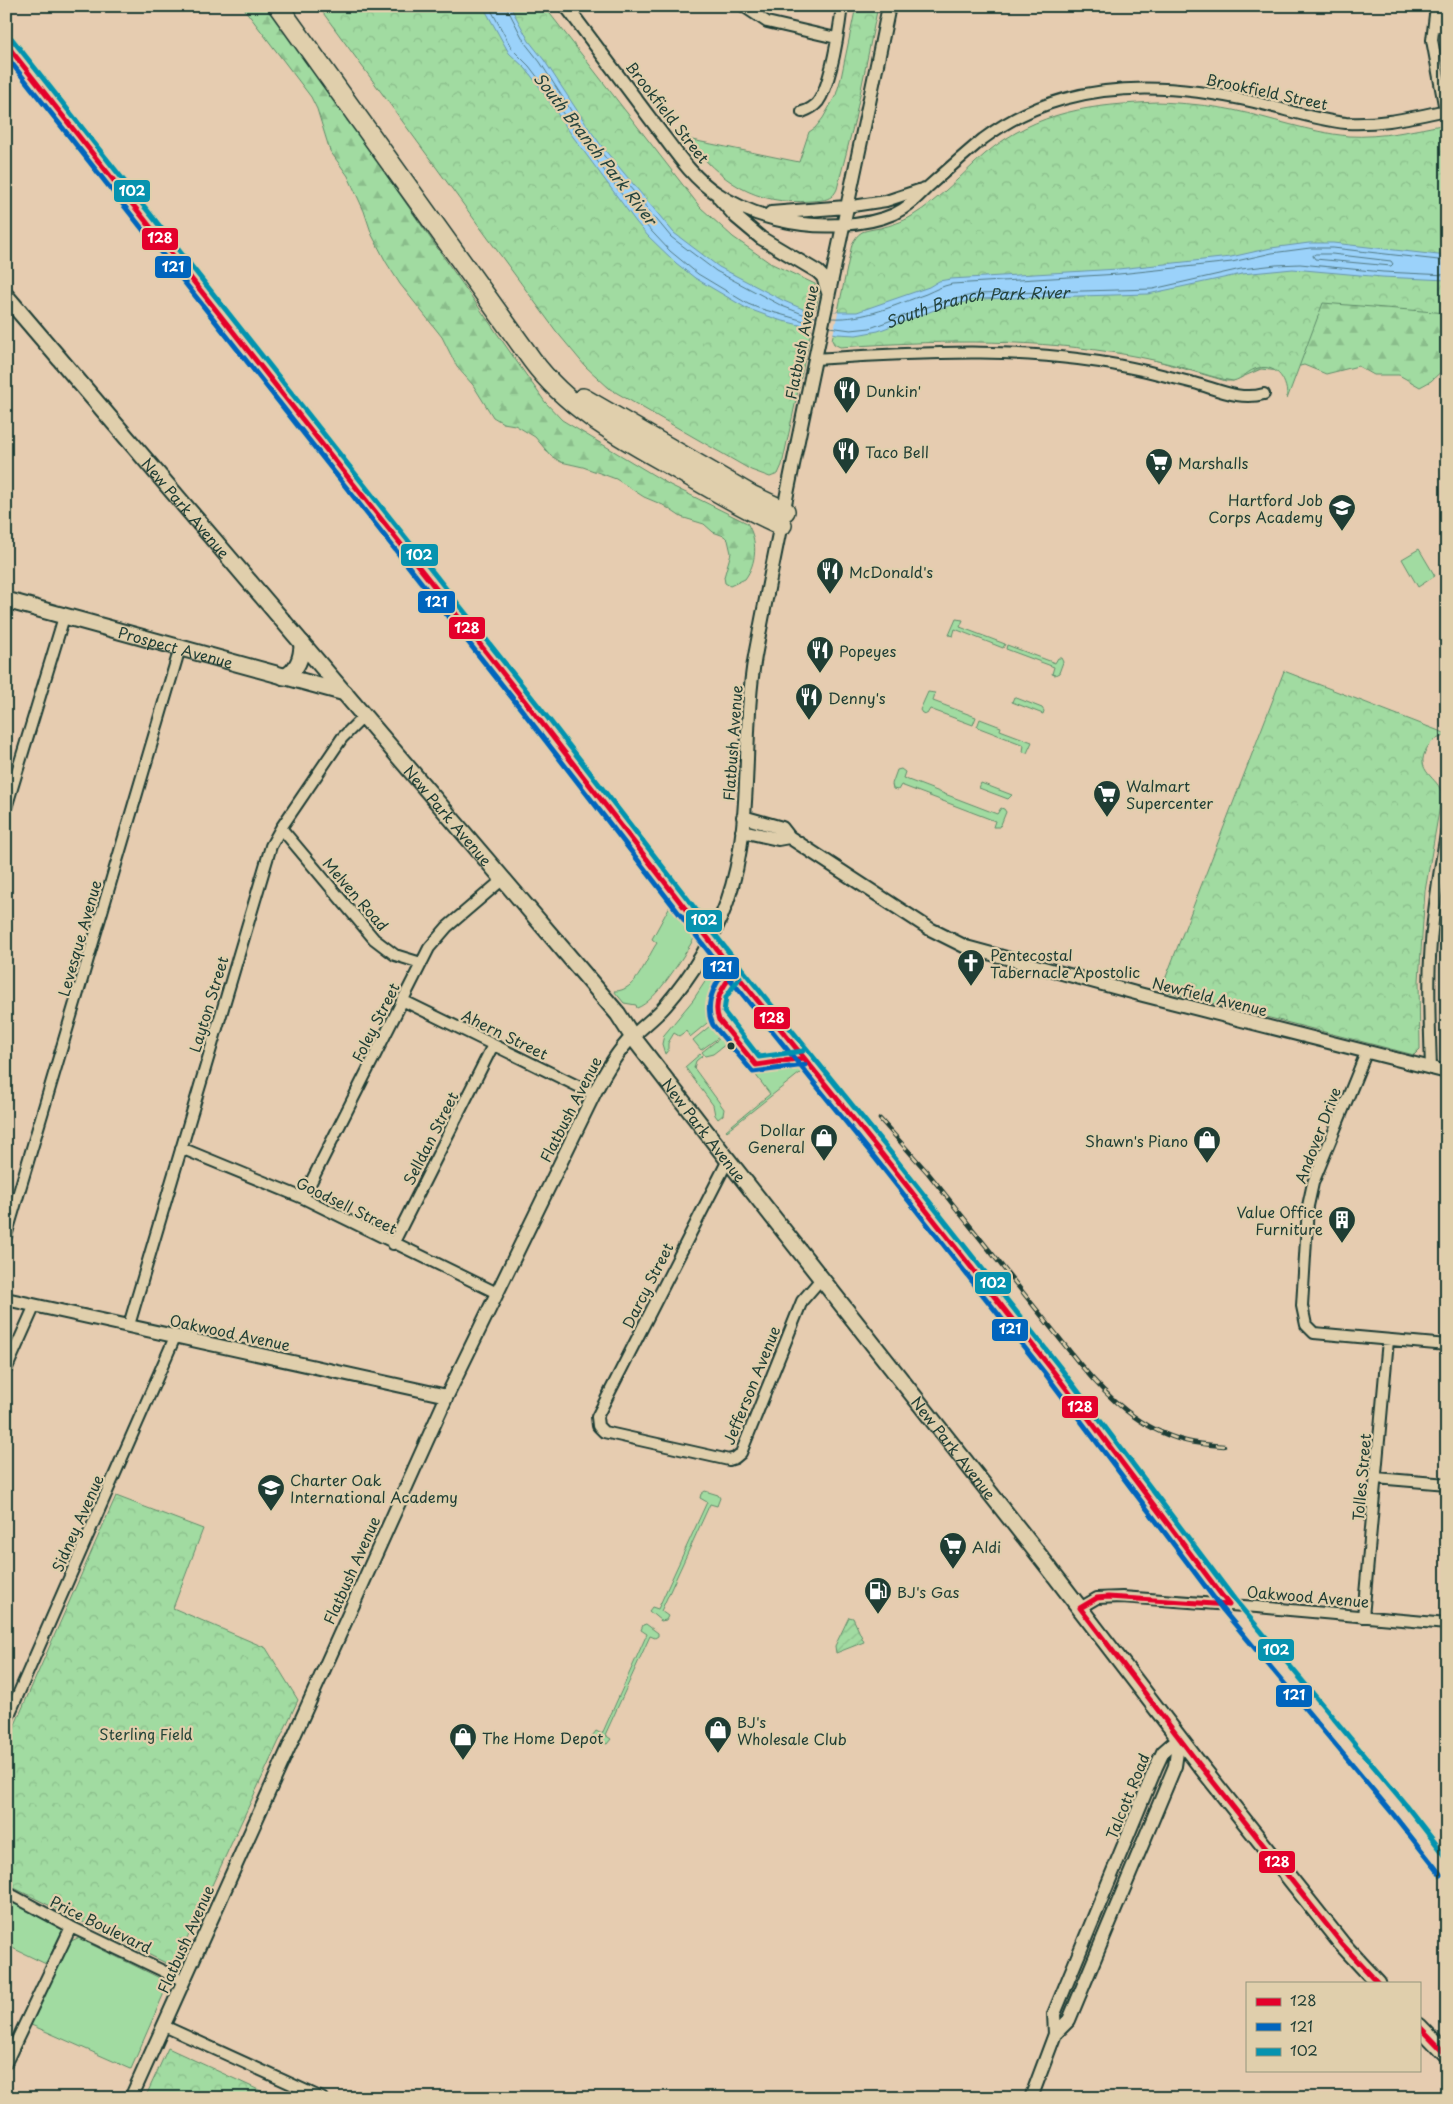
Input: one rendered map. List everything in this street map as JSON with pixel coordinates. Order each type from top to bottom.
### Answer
[{"type":"highway","points":[[278,6],[532,360],[557,389],[580,409],[609,429],[742,506],[783,518]]},
{"type":"highway","points":[[290,6],[536,349],[558,376],[591,403],[743,490],[783,518]]},
{"type":"main road","name":"New Park Avenue","points":[[6,296],[618,1014],[632,1036],[728,1160],[1080,1608],[1179,1738],[1342,1944],[1377,1982]]},
{"type":"main road","name":"Prospect Avenue","points":[[6,600],[345,694]]},
{"type":"main road","points":[[284,677],[296,666],[302,652],[302,643]]},
{"type":"main road","points":[[1420,2027],[1447,2055]]},
{"type":"street","name":"Brookfield Street","points":[[566,6],[678,155],[714,192],[739,205],[763,214],[796,224],[811,226],[855,224],[892,215],[914,202],[928,187],[985,138],[1015,118],[1048,104],[1083,95],[1142,89],[1188,91],[1241,99],[1326,120],[1363,124],[1400,121],[1446,110]]},
{"type":"street","points":[[743,6],[767,22],[836,38]]},
{"type":"street","points":[[802,112],[817,104],[821,97],[830,72],[842,6]]},
{"type":"street","name":"Flatbush Avenue","points":[[131,2098],[447,1396],[594,1094],[617,1055],[632,1036],[665,1006],[698,964],[709,945],[728,899],[742,831],[755,659],[819,332],[889,6]]},
{"type":"street","points":[[1436,6],[1432,40],[1446,110]]},
{"type":"street","points":[[1434,27],[1447,25]]},
{"type":"street","name":"Brookfield Street","points":[[763,214],[846,207],[886,201],[928,187]]},
{"type":"street","points":[[714,192],[736,218],[755,233],[818,272],[823,277],[828,292]]},
{"type":"street","points":[[814,359],[936,352],[1030,354],[1124,366],[1237,396],[1246,397],[1264,394]]},
{"type":"street","points":[[6,808],[64,617]]},
{"type":"street","name":"Levesque Avenue","points":[[6,1236],[180,648]]},
{"type":"street","name":"Layton Street","points":[[129,1325],[268,855],[281,828],[342,738],[364,716]]},
{"type":"street","name":"Newfield Avenue","points":[[743,817],[782,828],[789,837],[930,930],[966,948],[1447,1072]]},
{"type":"street","name":"Melven Road","points":[[281,828],[374,939],[395,955],[421,963]]},
{"type":"street","points":[[1431,1069],[1430,949],[1436,888],[1447,829]]},
{"type":"street","points":[[742,831],[778,839],[789,837]]},
{"type":"street","name":"Foley Street","points":[[303,1198],[428,948],[447,927],[502,880]]},
{"type":"street","name":"Ahern Street","points":[[402,1000],[594,1094]]},
{"type":"street","name":"Selldan Street","points":[[393,1244],[493,1045]]},
{"type":"street","name":"Andover Drive","points":[[1366,1052],[1313,1183],[1308,1206],[1302,1306],[1306,1325],[1314,1333],[1447,1345]]},
{"type":"street","name":"Goodsell Street","points":[[181,1148],[303,1198],[393,1244],[497,1293]]},
{"type":"street","name":"Darcy Street","points":[[598,1426],[597,1417],[728,1160]]},
{"type":"street","name":"Jefferson Avenue","points":[[598,1426],[604,1432],[729,1460],[736,1458],[741,1453],[802,1301],[822,1279]]},
{"type":"street","name":"Oakwood Avenue","points":[[6,1299],[447,1396]]},
{"type":"street","points":[[6,1370],[35,1305]]},
{"type":"street","name":"Sidney Avenue","points":[[6,1722],[175,1337]]},
{"type":"street","name":"Tolles Street","points":[[1363,1617],[1388,1340]]},
{"type":"street","points":[[1376,1478],[1447,1484]]},
{"type":"street","name":"Oakwood Avenue","points":[[1080,1608],[1097,1598],[1122,1597],[1447,1624]]},
{"type":"street","name":"Talcott Road","points":[[1056,2034],[1054,2014],[1072,1970],[1163,1752],[1179,1738]]},
{"type":"street","name":"Talcott Road","points":[[1030,2098],[1056,2034],[1069,2020],[1175,1766],[1179,1738]]},
{"type":"street","points":[[1112,1874],[1127,1880]]},
{"type":"street","name":"Price Boulevard","points":[[6,1892],[71,1927],[184,1981]]},
{"type":"street","points":[[6,2063],[71,1927]]},
{"type":"street","points":[[1072,1970],[1086,1976]]},
{"type":"street","points":[[164,2026],[322,2098]]},
{"type":"green space","points":[[242,6],[268,6],[545,402],[562,420],[670,485],[747,523],[753,537],[755,551],[752,566],[745,579],[730,586],[725,583],[724,577],[731,553],[728,540],[724,536],[713,532],[704,524],[681,517],[616,479],[583,467],[561,462],[551,456],[535,437],[515,425],[503,423],[493,417],[473,385],[457,367],[442,337],[400,284],[386,262],[372,235],[364,211],[348,176],[330,151],[317,109],[311,97]]},
{"type":"green space","points":[[318,6],[544,6],[700,207],[733,237],[770,263],[815,284],[819,293],[782,465],[778,474],[770,477],[751,470],[610,389],[585,366],[556,331]]},
{"type":"green space","points":[[856,6],[878,6],[855,119],[835,193],[829,198],[819,200],[791,201],[773,199],[756,195],[740,188],[712,167],[687,139],[799,162],[809,132],[823,118],[836,95]]},
{"type":"green space","points":[[1157,102],[1224,108],[1319,131],[1348,136],[1386,135],[1447,124],[1447,313],[1323,303],[1287,399],[1284,381],[1276,372],[1265,367],[1254,369],[1233,381],[1178,366],[1118,353],[1043,344],[942,342],[840,347],[834,344],[832,340],[852,244],[860,233],[893,224],[912,216],[941,194],[985,154],[1005,139],[1025,128],[1046,119],[1088,108]]},
{"type":"green space","points":[[1447,280],[1447,366],[1431,381],[1420,387],[1399,375],[1374,375],[1358,366],[1326,374],[1304,365],[1280,371],[1261,369],[1233,381],[1226,381],[1127,352],[1010,338]]},
{"type":"green space","points":[[1419,549],[1435,576],[1418,587],[1402,559]]},
{"type":"green space","points":[[956,619],[963,620],[960,627],[1005,644],[1003,648],[955,629],[953,636],[949,635]]},
{"type":"green space","points":[[1007,645],[1055,663],[1058,658],[1061,658],[1063,662],[1059,673],[1052,674],[1054,667],[1006,649]]},
{"type":"green space","points":[[1284,671],[1447,734],[1447,736],[1438,738],[1431,743],[1427,748],[1423,763],[1442,794],[1425,891],[1419,981],[1420,1049],[1414,1055],[1161,990]]},
{"type":"green space","points":[[928,692],[935,693],[933,701],[976,717],[973,725],[930,709],[927,714],[922,713],[920,710]]},
{"type":"green space","points":[[1014,697],[1042,708],[1043,714],[1012,702]]},
{"type":"green space","points":[[980,719],[1001,727],[1000,730],[1032,742],[1027,753],[1023,752],[1024,745],[977,727]]},
{"type":"green space","points":[[901,769],[905,772],[903,778],[997,814],[1001,808],[1004,809],[1006,812],[1000,827],[993,827],[995,821],[901,785],[898,790],[893,789],[892,784],[897,770]]},
{"type":"green space","points":[[981,783],[1012,795],[1008,799],[979,788]]},
{"type":"green space","points":[[671,904],[685,920],[695,937],[669,977],[645,1004],[637,1008],[636,1005],[624,1003],[614,991],[622,990],[629,986],[640,973],[657,943],[652,939]]},
{"type":"green space","points":[[718,962],[721,967],[720,980],[706,1012],[712,1019],[690,1037],[686,1031],[679,1036],[674,1033],[668,1043],[668,1052],[665,1054],[662,1044],[664,1035],[693,1000]]},
{"type":"green space","points":[[710,1026],[719,1037],[701,1050],[693,1040]]},
{"type":"green space","points":[[720,1038],[726,1044],[713,1054],[705,1056],[702,1052]]},
{"type":"green space","points":[[700,1054],[702,1056],[696,1061],[694,1068],[724,1109],[723,1115],[718,1119],[713,1105],[685,1067]]},
{"type":"green space","points":[[795,1063],[805,1069],[726,1130],[770,1094],[752,1070]]},
{"type":"green space","points":[[705,1491],[718,1495],[720,1498],[717,1506],[710,1504],[661,1611],[668,1616],[666,1620],[661,1621],[649,1611],[652,1607],[658,1609],[707,1502],[700,1498],[701,1494]]},
{"type":"green space","name":"Sterling Field","points":[[116,1496],[203,1529],[173,1608],[266,1648],[298,1700],[174,1967],[6,1884],[6,1745]]},
{"type":"green space","points":[[849,1617],[853,1618],[864,1642],[836,1653],[835,1646]]},
{"type":"green space","points":[[646,1624],[658,1633],[658,1636],[655,1638],[650,1636],[605,1735],[611,1739],[607,1744],[594,1739],[593,1735],[596,1731],[602,1734],[647,1634],[641,1630],[643,1625]]},
{"type":"green space","points":[[6,1895],[60,1923],[62,1931],[46,1964],[6,1945]]},
{"type":"green space","points":[[78,1938],[162,1979],[167,1986],[131,2069],[29,2024],[71,1941]]},
{"type":"green space","points":[[168,2048],[276,2098],[145,2098]]},
{"type":"water","name":"South Branch Park River","points":[[483,6],[510,6],[529,41],[544,60],[590,130],[674,233],[719,267],[784,301],[810,312],[857,312],[929,287],[939,281],[951,279],[1118,269],[1231,257],[1271,248],[1309,243],[1333,243],[1447,256],[1447,280],[1382,277],[1293,269],[1242,274],[1148,294],[977,299],[940,308],[878,331],[856,335],[837,334],[779,320],[746,308],[695,278],[648,236],[571,134],[539,86],[526,69],[509,53]]},
{"type":"pier","points":[[813,309],[838,312],[833,335],[809,329]]},
{"type":"railway","points":[[880,1119],[928,1173],[1079,1363],[1113,1400],[1154,1429],[1170,1436],[1195,1443],[1224,1446]]},
{"type":"transit line","name":"102","points":[[12,39],[537,704],[734,959],[887,1148],[1059,1366],[1235,1600],[1405,1804],[1447,1858]]},
{"type":"transit line","name":"128","points":[[6,44],[531,709],[728,964],[881,1153],[1053,1371],[1229,1605]]},
{"type":"transit line","name":"121","points":[[6,56],[525,714],[722,969],[875,1158],[1047,1376],[1223,1610],[1393,1814],[1441,1875]]},
{"type":"transit line","name":"121","points":[[728,967],[712,994],[709,1009],[713,1025],[753,1072],[805,1065]]},
{"type":"transit line","name":"128","points":[[734,972],[720,994],[717,1007],[719,1020],[756,1065],[804,1058]]},
{"type":"transit line","name":"102","points":[[740,977],[726,997],[724,1012],[759,1057],[803,1051]]},
{"type":"transit line","name":"128","points":[[1229,1605],[1108,1597],[1097,1598],[1080,1608],[1199,1764],[1342,1944],[1377,1982]]},
{"type":"transit line","name":"128","points":[[1420,2027],[1447,2055]]},
{"type":"place","name":"Dunkin'","points":[[847,414]]},
{"type":"place","name":"Taco Bell","points":[[846,475]]},
{"type":"place","name":"Marshalls","points":[[1159,486]]},
{"type":"place","name":"Hartford Job Corps Academy","points":[[1342,532]]},
{"type":"place","name":"McDonald's","points":[[830,595]]},
{"type":"place","name":"Popeyes","points":[[820,674]]},
{"type":"place","name":"Denny's","points":[[809,721]]},
{"type":"place","name":"Walmart Supercenter","points":[[1107,818]]},
{"type":"place","name":"Pentecostal Tabernacle Apostolic","points":[[971,987]]},
{"type":"place","name":"Dollar General","points":[[824,1162]]},
{"type":"place","name":"Shawn's Piano","points":[[1207,1164]]},
{"type":"place","name":"Value Office Furniture","points":[[1342,1244]]},
{"type":"place","name":"Charter Oak International Academy","points":[[271,1512]]},
{"type":"place","name":"Aldi","points":[[953,1570]]},
{"type":"place","name":"BJ's Gas","points":[[878,1615]]},
{"type":"place","name":"BJ's Wholesale Club","points":[[718,1754]]},
{"type":"place","name":"The Home Depot","points":[[463,1761]]}]
